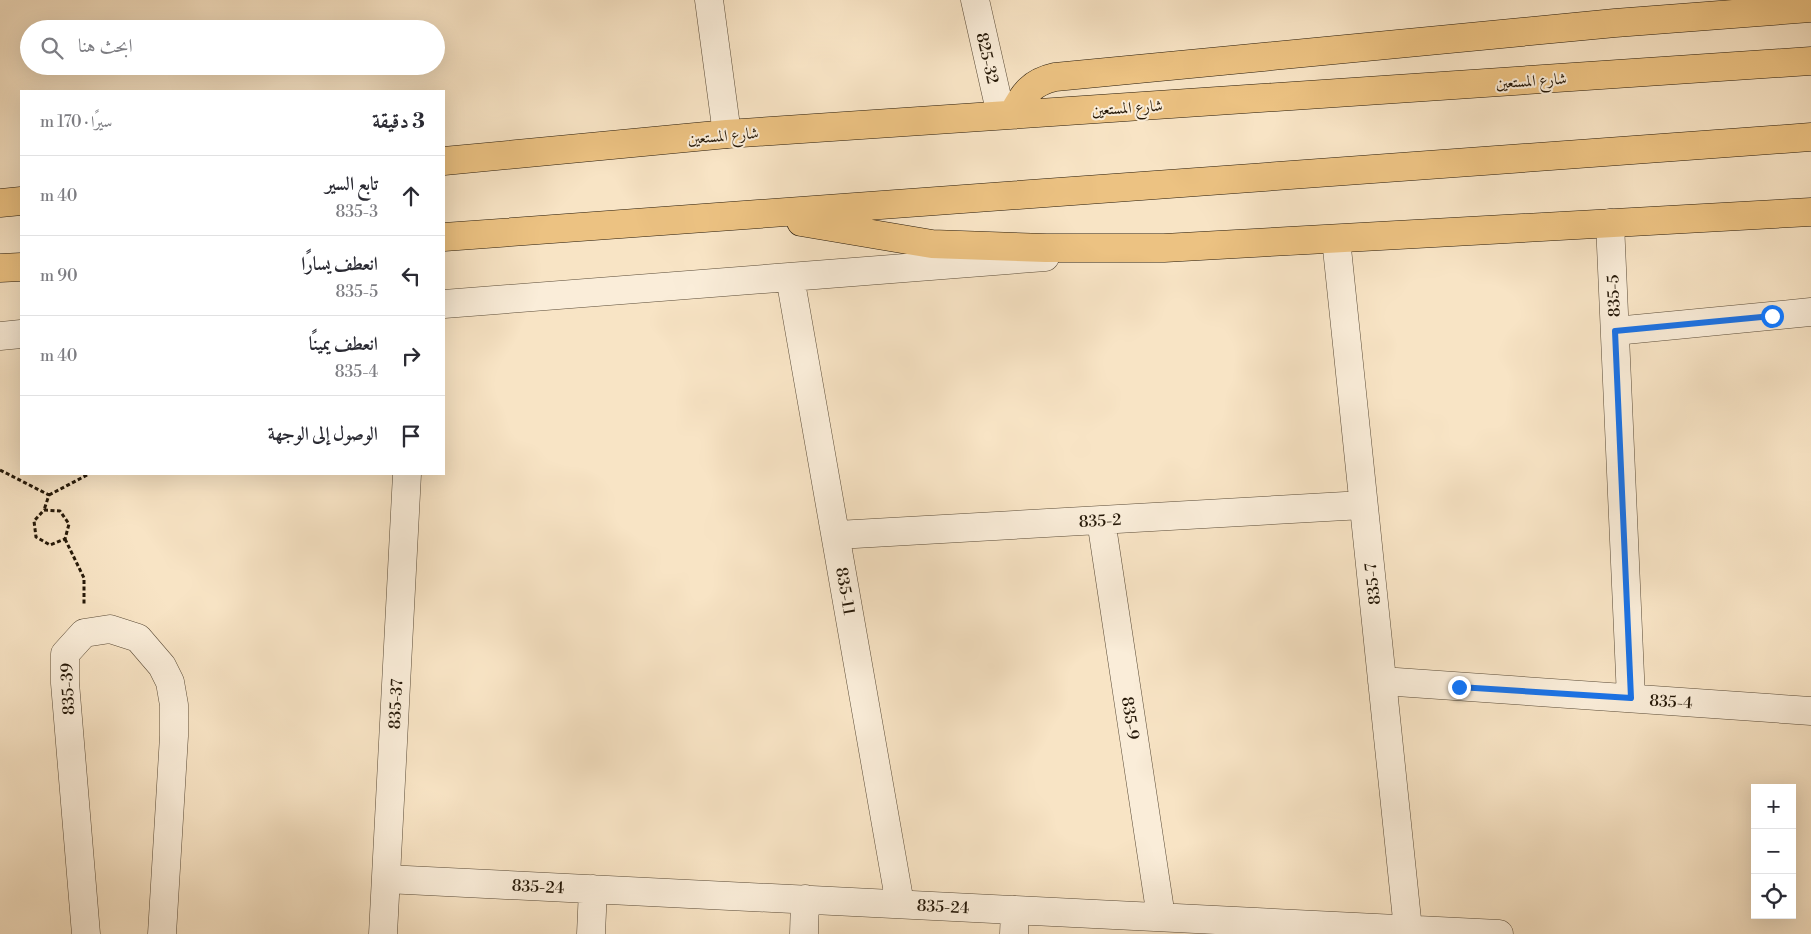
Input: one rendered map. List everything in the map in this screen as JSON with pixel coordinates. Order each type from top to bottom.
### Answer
[{"type":"main road","points":[[1615,23],[1655,0]]},
{"type":"main road","points":[[1007,115],[1031,86],[1055,77],[1615,23],[1811,8]]},
{"type":"main road","name":"شارع المستعين","points":[[445,161],[727,134],[1811,61]]},
{"type":"main road","points":[[445,237],[1811,137]]},
{"type":"main road","points":[[0,203],[20,201]]},
{"type":"main road","points":[[758,215],[932,244],[1046,248],[1164,248],[1811,212]]},
{"type":"main road","points":[[0,268],[20,266]]},
{"type":"street","points":[[709,0],[727,134]]},
{"type":"street","name":"825-32","points":[[975,0],[1007,115]]},
{"type":"street","points":[[1780,214],[1811,226]]},
{"type":"street","name":"835-5","points":[[1610,223],[1631,698]]},
{"type":"street","name":"835-7","points":[[1336,239],[1408,930]]},
{"type":"street","points":[[445,304],[1164,248]]},
{"type":"street","name":"835-11","points":[[790,277],[837,535],[900,904]]},
{"type":"street","points":[[1615,331],[1811,312]]},
{"type":"street","points":[[0,336],[20,334]]},
{"type":"street","name":"835-37","points":[[384,934],[407,475]]},
{"type":"street","name":"835-2","points":[[837,535],[1364,505]]},
{"type":"street","name":"835-9","points":[[1101,520],[1161,917]]},
{"type":"street","points":[[84,633],[110,629],[138,638],[162,666],[170,682],[174,705],[174,736],[162,934]]},
{"type":"street","name":"835-39","points":[[84,633],[65,654],[65,683],[86,934]]},
{"type":"street","name":"835-4","points":[[1382,681],[1811,711]]},
{"type":"street","name":"835-24","points":[[386,879],[900,904],[1014,922],[1161,917],[1220,927],[1408,930],[1499,934]]},
{"type":"street","points":[[591,934],[593,889]]},
{"type":"street","points":[[804,934],[805,900]]},
{"type":"path","points":[[0,470],[49,495]]},
{"type":"path","points":[[65,539],[50,545],[36,537],[34,521],[44,510],[49,495],[87,475]]},
{"type":"path","points":[[44,510],[60,511],[69,524],[65,539],[84,578],[84,633]]},
{"type":"route","points":[[1459,687],[1631,698],[1615,331],[1772,316]]}]
